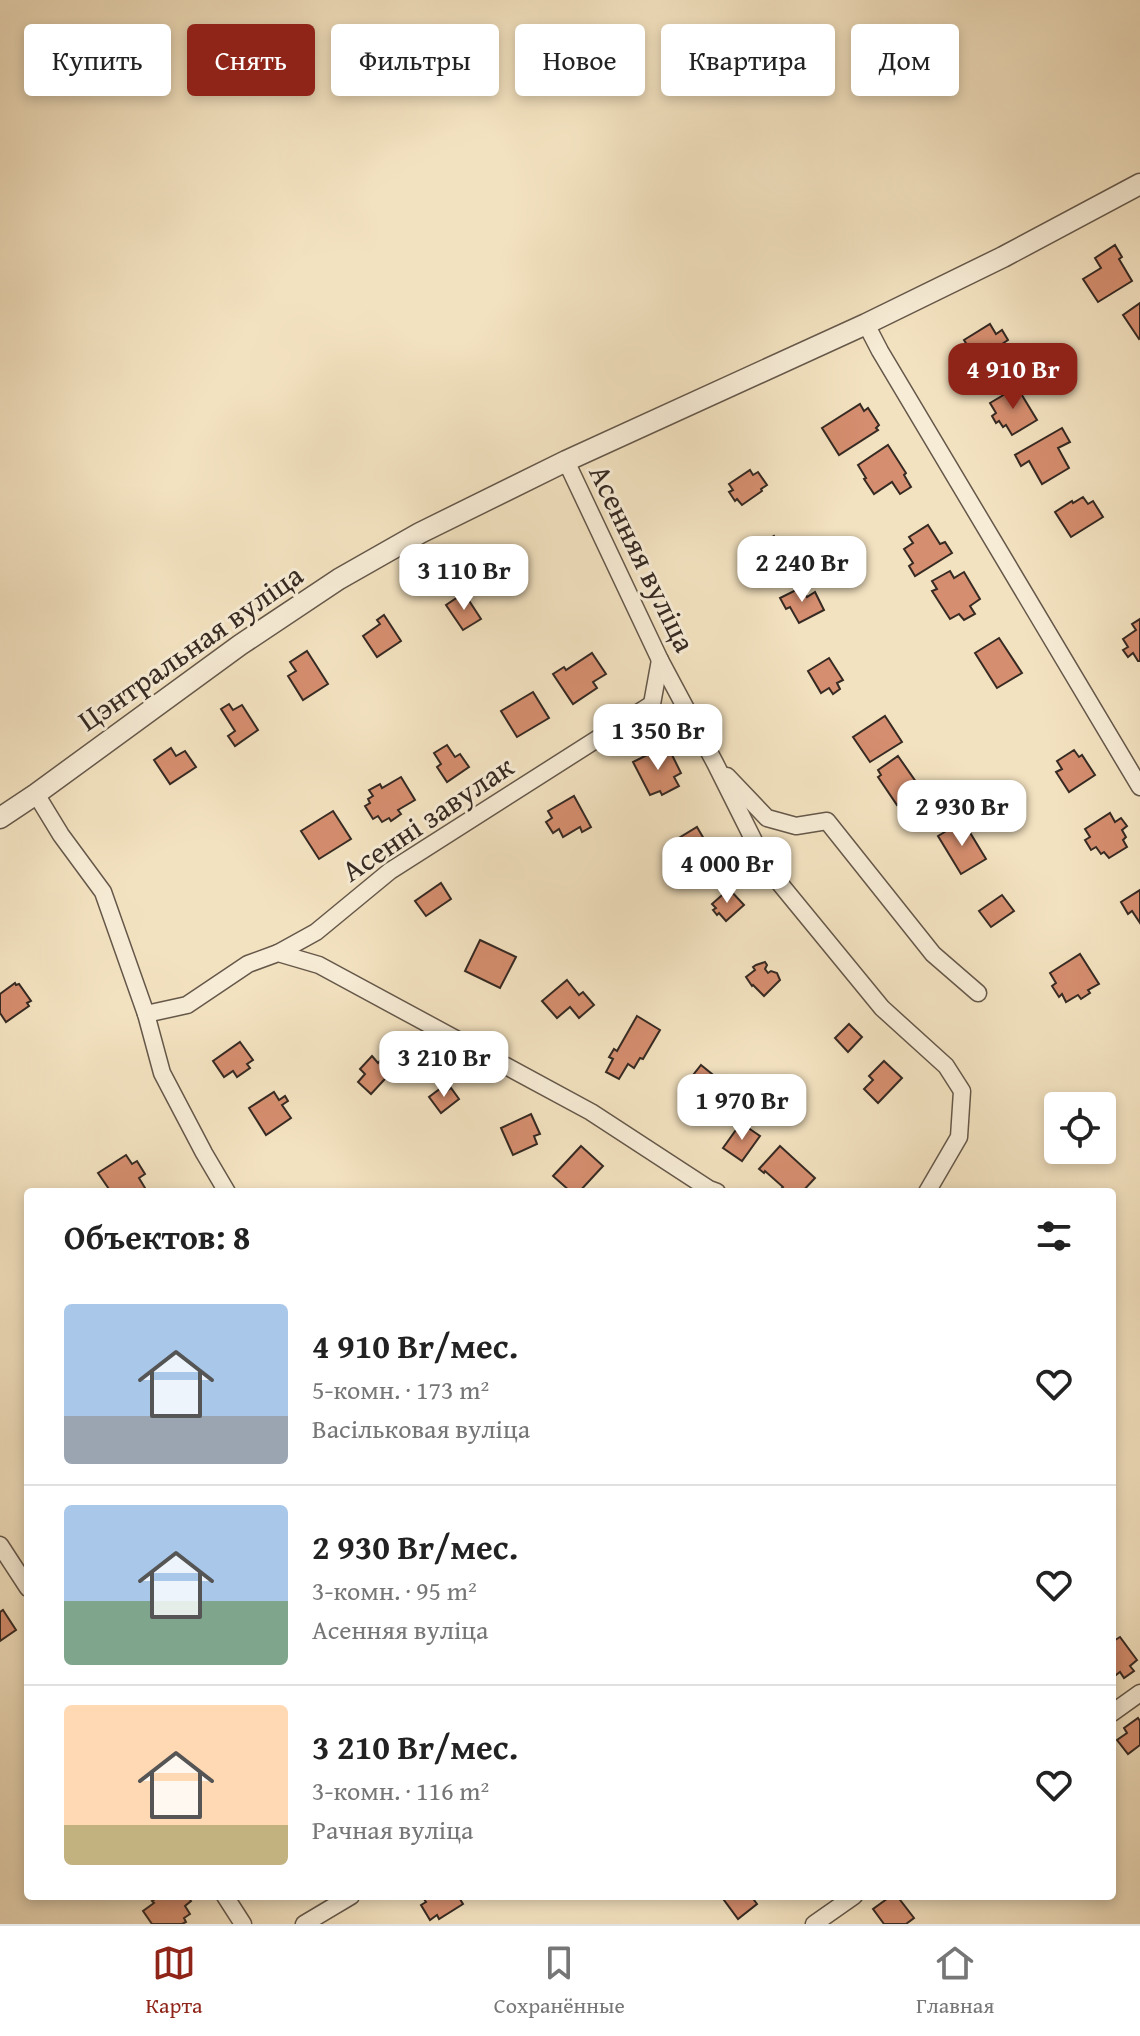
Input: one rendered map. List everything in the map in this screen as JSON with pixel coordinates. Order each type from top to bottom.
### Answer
[{"type":"street","name":"Цэнтральная вуліца","points":[[0,818],[240,645],[339,579],[420,533],[566,461],[866,324],[1003,257],[1140,184]]},
{"type":"street","points":[[866,324],[1140,787]]},
{"type":"street","name":"Асенняя вуліца","points":[[566,461],[660,660],[768,869],[882,1008],[946,1066],[962,1091],[959,1137],[929,1188]]},
{"type":"street","name":"Асенні завулак","points":[[146,1014],[187,1005],[248,964],[278,953],[316,932],[390,871],[652,704],[660,660]]},
{"type":"street","name":"Асенняя вуліца","points":[[715,763],[767,818],[796,826],[827,821],[933,954],[978,993]]},
{"type":"street","points":[[36,794],[61,835],[103,892],[146,1014],[162,1073],[225,1188]]},
{"type":"street","points":[[278,953],[319,965],[591,1112],[707,1188]]},
{"type":"street","points":[[0,1545],[24,1582]]},
{"type":"street","points":[[1116,1710],[1139,1696]]},
{"type":"street","points":[[228,1900],[243,1924]]},
{"type":"street","points":[[304,1924],[344,1900]]},
{"type":"street","points":[[814,1924],[848,1900]]},
{"type":"building","points":[[1115,245],[1132,281],[1098,302],[1083,279],[1101,268],[1095,258]]},
{"type":"building","points":[[1140,303],[1140,338],[1139,339],[1123,315]]},
{"type":"building","points":[[990,324],[996,334],[1002,330],[1008,340],[1002,344],[1006,350],[976,369],[970,359],[974,356],[964,340]]},
{"type":"building","points":[[1017,387],[1037,420],[1012,435],[1006,425],[1003,427],[999,421],[996,423],[992,416],[996,413],[990,403]]},
{"type":"building","points":[[860,404],[864,411],[868,408],[879,425],[878,430],[839,455],[822,428]]},
{"type":"building","points":[[1062,428],[1070,442],[1058,448],[1069,468],[1042,484],[1029,461],[1021,466],[1015,455]]},
{"type":"building","points":[[888,445],[911,487],[900,494],[892,482],[874,494],[858,465]]},
{"type":"building","points":[[750,470],[753,475],[758,472],[767,485],[742,505],[729,492],[733,490],[729,484]]},
{"type":"building","points":[[1083,497],[1088,504],[1093,501],[1103,517],[1071,537],[1055,512]]},
{"type":"building","points":[[928,525],[940,544],[945,542],[952,553],[915,576],[909,566],[913,563],[904,549],[913,543],[909,537]]},
{"type":"building","points":[[774,536],[790,563],[763,579],[747,553]]},
{"type":"building","points":[[506,556],[523,584],[505,594],[492,573],[499,570],[495,562]]},
{"type":"building","points":[[950,571],[954,578],[964,572],[980,599],[970,606],[975,614],[964,620],[959,614],[950,619],[932,591],[937,589],[932,581]]},
{"type":"building","points":[[802,587],[807,597],[815,592],[824,610],[799,623],[790,607],[786,609],[780,598]]},
{"type":"building","points":[[464,593],[481,619],[463,630],[446,605]]},
{"type":"building","points":[[384,615],[401,641],[377,657],[363,636],[380,624],[377,620]]},
{"type":"building","points":[[1140,619],[1138,661],[1133,653],[1128,657],[1123,650],[1128,647],[1123,639],[1136,630],[1132,624]]},
{"type":"building","points":[[999,638],[1022,673],[997,688],[975,653]]},
{"type":"building","points":[[307,651],[328,684],[303,700],[288,676],[296,671],[290,662]]},
{"type":"building","points":[[592,653],[606,674],[593,682],[597,688],[573,704],[553,674],[564,667],[566,670]]},
{"type":"building","points":[[829,658],[843,680],[837,683],[840,689],[833,694],[829,688],[821,693],[808,671]]},
{"type":"building","points":[[533,692],[549,718],[517,737],[501,711]]},
{"type":"building","points":[[229,704],[233,710],[242,705],[258,730],[235,746],[228,736],[235,731],[221,709]]},
{"type":"building","points":[[885,716],[902,742],[870,762],[853,737]]},
{"type":"building","points":[[447,745],[455,757],[460,754],[469,767],[447,782],[437,767],[441,764],[434,753]]},
{"type":"building","points":[[171,748],[176,756],[185,751],[196,767],[170,784],[154,760]]},
{"type":"building","points":[[661,748],[665,754],[670,751],[681,773],[674,777],[679,786],[662,795],[660,791],[650,795],[633,762]]},
{"type":"building","points":[[1074,750],[1079,757],[1082,755],[1095,775],[1069,792],[1056,772],[1062,769],[1057,761]]},
{"type":"building","points":[[898,756],[921,789],[897,805],[878,777],[881,775],[878,770]]},
{"type":"building","points":[[401,777],[415,800],[398,810],[401,814],[391,821],[389,818],[382,822],[378,816],[373,819],[365,806],[373,796],[369,790],[380,784],[382,788]]},
{"type":"building","points":[[574,796],[591,827],[582,832],[580,827],[563,837],[559,829],[553,833],[546,822],[552,818],[548,811]]},
{"type":"building","points":[[333,811],[351,839],[319,859],[301,831]]},
{"type":"building","points":[[1110,813],[1115,822],[1121,818],[1127,826],[1122,830],[1127,847],[1109,858],[1096,847],[1091,850],[1085,840],[1090,837],[1085,829]]},
{"type":"building","points":[[963,821],[986,859],[961,874],[938,836]]},
{"type":"building","points":[[697,827],[718,863],[695,877],[685,860],[677,864],[667,847]]},
{"type":"building","points":[[441,883],[451,899],[426,916],[415,901]]},
{"type":"building","points":[[729,889],[744,905],[726,921],[719,913],[717,915],[712,904]]},
{"type":"building","points":[[1140,890],[1140,923],[1132,911],[1128,914],[1121,902]]},
{"type":"building","points":[[1002,895],[1014,911],[991,927],[979,911]]},
{"type":"building","points":[[480,940],[516,957],[500,988],[465,971]]},
{"type":"building","points":[[1080,954],[1099,984],[1088,990],[1090,993],[1081,999],[1078,995],[1066,1002],[1052,986],[1056,983],[1050,973]]},
{"type":"building","points":[[765,962],[768,973],[777,973],[780,980],[764,996],[746,977],[755,970],[753,967]]},
{"type":"building","points":[[567,980],[579,995],[583,992],[594,1005],[579,1018],[570,1007],[557,1018],[542,1001]]},
{"type":"building","points":[[15,983],[31,1001],[27,1003],[29,1006],[6,1022],[0,1013],[0,994]]},
{"type":"building","points":[[637,1016],[660,1030],[643,1059],[640,1058],[634,1068],[628,1064],[619,1079],[606,1072],[613,1059],[609,1057],[614,1049],[617,1051]]},
{"type":"building","points":[[849,1024],[862,1037],[848,1052],[835,1038]]},
{"type":"building","points":[[240,1042],[253,1060],[247,1064],[250,1068],[237,1077],[233,1071],[224,1077],[213,1061]]},
{"type":"building","points":[[372,1056],[378,1063],[385,1056],[396,1067],[371,1094],[358,1082],[365,1074],[360,1069]]},
{"type":"building","points":[[884,1061],[902,1078],[878,1103],[864,1089],[873,1080],[869,1076]]},
{"type":"building","points":[[701,1065],[723,1083],[700,1110],[693,1105],[690,1109],[682,1103],[685,1098],[679,1093]]},
{"type":"building","points":[[441,1088],[444,1093],[451,1088],[459,1099],[441,1113],[429,1097]]},
{"type":"building","points":[[274,1092],[279,1100],[285,1096],[288,1101],[282,1105],[291,1118],[266,1135],[249,1108]]},
{"type":"building","points":[[531,1114],[540,1134],[534,1136],[537,1144],[513,1155],[501,1128]]},
{"type":"building","points":[[741,1123],[760,1136],[742,1161],[723,1148]]},
{"type":"building","points":[[581,1146],[603,1166],[583,1188],[566,1188],[553,1176]]},
{"type":"building","points":[[780,1146],[815,1178],[806,1188],[782,1188],[759,1169]]},
{"type":"building","points":[[126,1155],[132,1164],[137,1161],[145,1174],[139,1178],[145,1188],[108,1188],[98,1173]]},
{"type":"building","points":[[3,1610],[16,1630],[0,1641],[0,1612]]},
{"type":"building","points":[[1120,1637],[1137,1660],[1130,1666],[1134,1671],[1124,1678],[1120,1672],[1116,1675],[1116,1640]]},
{"type":"building","points":[[1138,1718],[1140,1745],[1128,1754],[1117,1740],[1127,1733],[1124,1728]]},
{"type":"building","points":[[190,1900],[185,1906],[190,1914],[182,1924],[152,1924],[143,1911],[154,1903],[152,1901]]},
{"type":"building","points":[[425,1900],[460,1900],[463,1904],[439,1919],[437,1915],[430,1920],[421,1905]]},
{"type":"building","points":[[724,1900],[754,1900],[757,1904],[738,1919]]},
{"type":"building","points":[[885,1900],[900,1900],[914,1918],[906,1924],[884,1924],[873,1909]]}]
